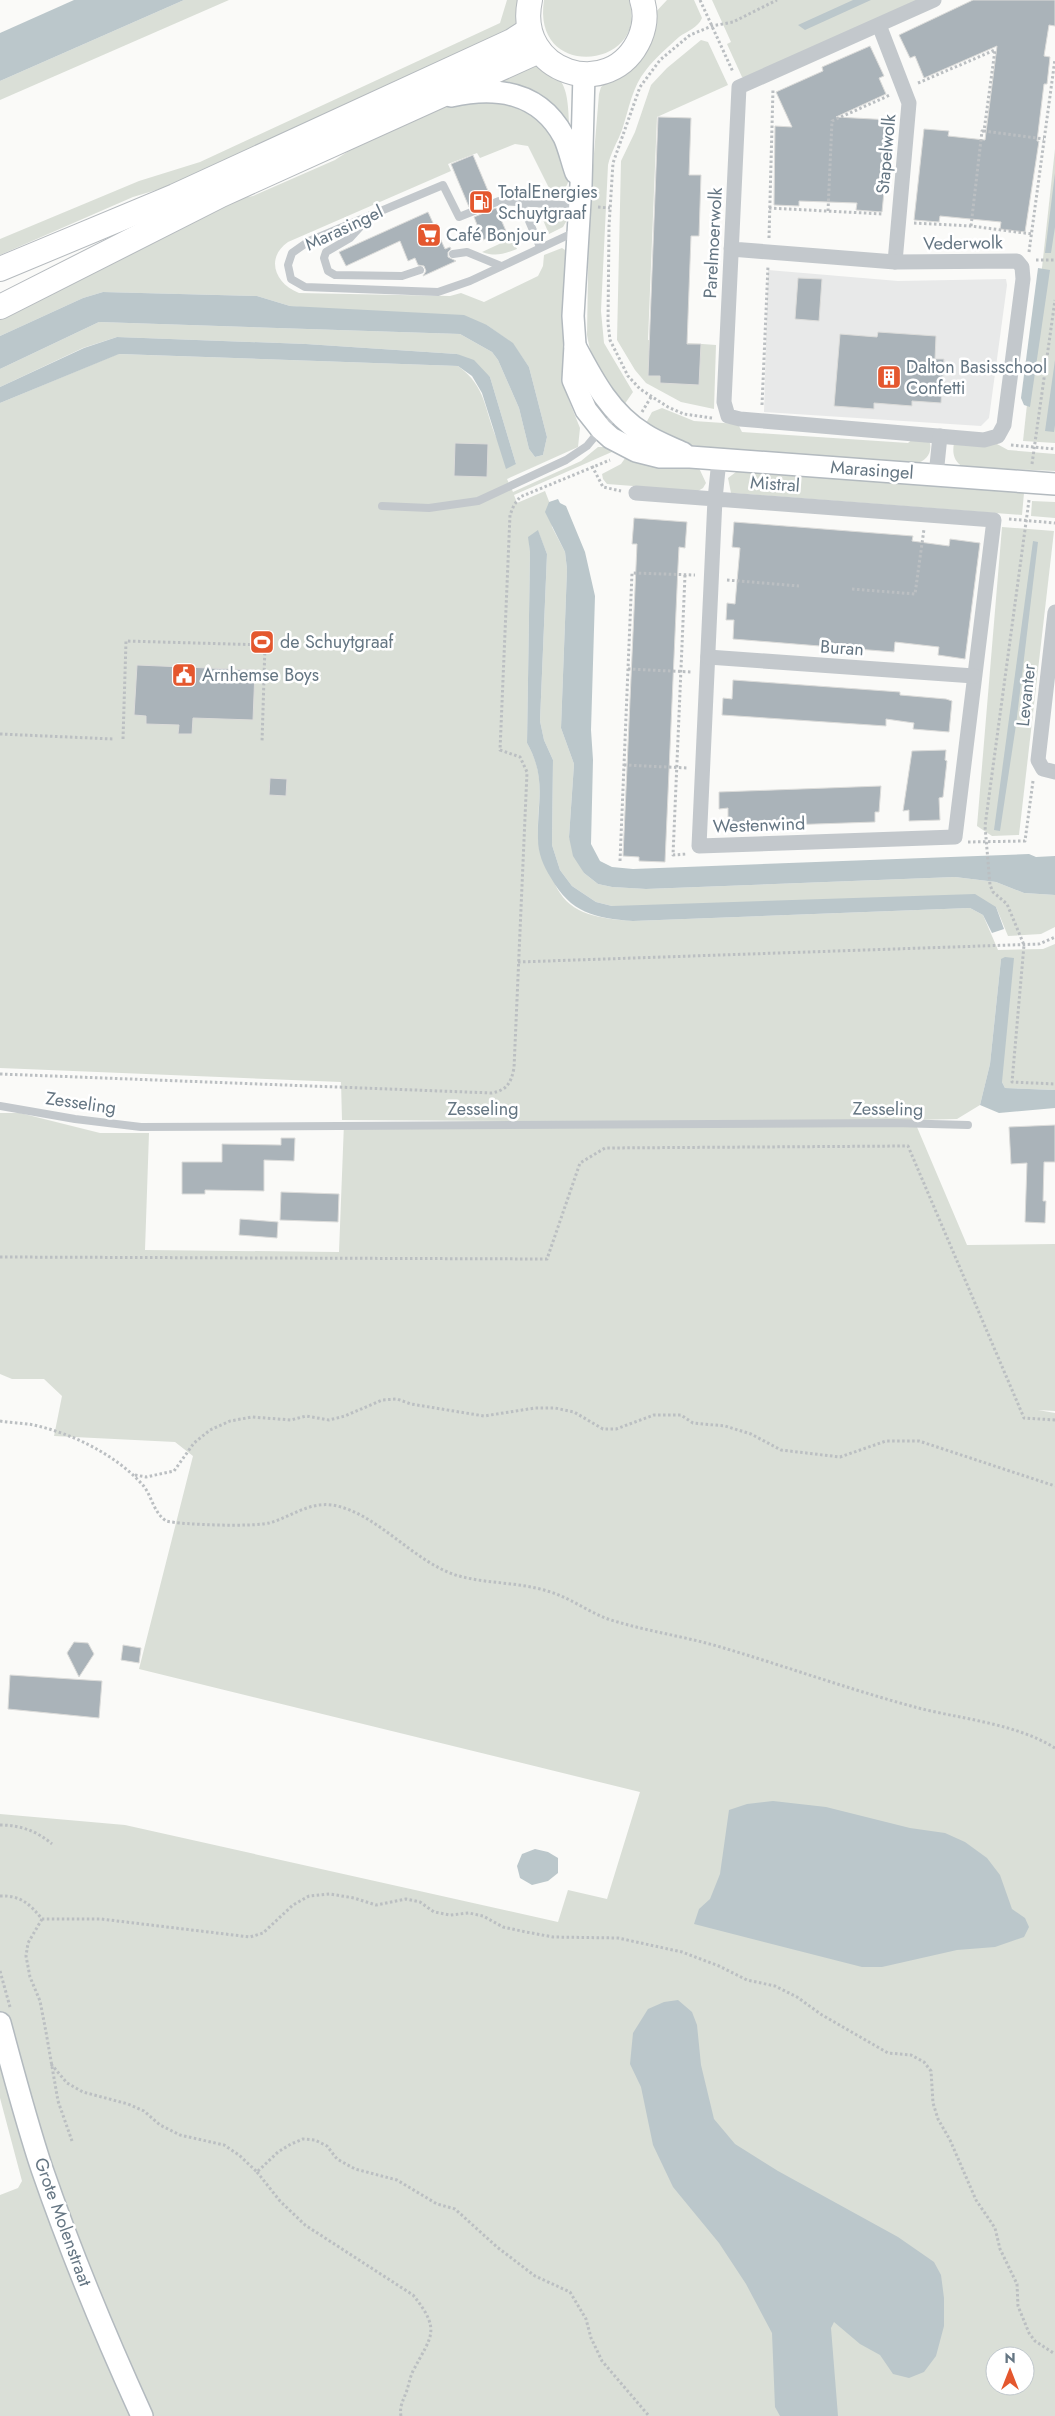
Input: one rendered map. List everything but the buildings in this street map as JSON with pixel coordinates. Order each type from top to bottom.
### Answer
[{"type":"main road","points":[[530,0],[527,12],[534,41],[548,61],[560,69],[584,74],[602,72],[615,67],[627,58],[636,46],[642,33],[646,1]]},
{"type":"main road","points":[[0,269],[183,192],[512,41],[534,41]]},
{"type":"main road","points":[[0,307],[221,195],[432,100],[534,41]]},
{"type":"street","points":[[739,87],[934,0]]},
{"type":"street","name":"Stapelwolk","points":[[880,25],[909,102],[895,262]]},
{"type":"street","name":"Marasingel","points":[[584,74],[580,196],[573,316],[575,345],[573,380],[586,410],[600,429],[622,446],[660,457],[690,457],[1055,484]]},
{"type":"street","name":"Parelmoerwolk","points":[[726,409],[739,87]]},
{"type":"street","points":[[432,100],[476,91],[504,92],[525,98],[550,118],[564,137],[580,196]]},
{"type":"street","name":"Vederwolk","points":[[731,250],[895,262],[1023,260],[1023,279],[1004,425],[998,436]]},
{"type":"street","name":"Marasingel","points":[[575,345],[607,402],[618,413],[645,435],[690,457]]},
{"type":"street","points":[[726,409],[940,436],[984,440],[998,436]]},
{"type":"street","points":[[936,475],[940,436]]},
{"type":"street","name":"Westenwind","points":[[718,460],[699,846],[955,837]]},
{"type":"street","name":"Mistral","points":[[636,492],[994,520]]},
{"type":"street","points":[[955,837],[994,520]]},
{"type":"street","name":"Levanter","points":[[1049,771],[1038,760],[1055,612]]},
{"type":"street","name":"Buran","points":[[708,657],[974,676]]},
{"type":"street","name":"Grote Molenstraat","points":[[0,2023],[42,2168],[72,2252],[105,2335],[142,2416]]},
{"type":"lane","name":"Marasingel","points":[[578,231],[438,292],[304,287],[290,278],[288,265],[292,253],[309,241],[443,185],[459,217],[499,201],[521,202],[580,196]]},
{"type":"lane","points":[[521,202],[540,247]]},
{"type":"lane","points":[[373,214],[350,238],[331,247],[324,258],[328,271],[335,275],[402,276],[420,270]]},
{"type":"lane","points":[[453,254],[467,252],[501,266]]},
{"type":"lane","points":[[337,288],[358,276]]},
{"type":"lane","points":[[382,506],[429,508],[478,501],[566,460],[587,446],[600,429],[618,413]]},
{"type":"lane","name":"Zesseling","points":[[0,1106],[75,1119],[141,1127],[884,1123],[968,1125]]},
{"type":"path","points":[[700,0],[739,87]]},
{"type":"path","points":[[726,409],[716,419],[684,414],[668,407],[640,389],[628,376],[616,355],[610,340],[608,323],[610,208],[614,163],[618,146],[628,126],[640,87],[649,73],[681,41],[712,26],[733,22],[777,0]]},
{"type":"path","points":[[828,211],[832,121],[994,50],[971,226]]},
{"type":"path","name":"Vederwolk","points":[[1023,260],[1032,234],[1055,59]]},
{"type":"path","points":[[984,131],[1044,139]]},
{"type":"path","points":[[769,208],[828,211],[899,218],[1032,234]]},
{"type":"path","points":[[1055,300],[1034,447],[1028,521],[986,826],[989,848],[990,885],[993,892],[1007,904],[1024,944],[1012,1082],[1055,1084]]},
{"type":"path","points":[[998,436],[1010,445],[1055,449]]},
{"type":"path","points":[[0,1074],[492,1093],[502,1091],[511,1081],[514,1068],[527,772],[520,757],[500,750],[510,515],[520,497],[613,458],[622,446]]},
{"type":"path","points":[[592,466],[603,487],[636,492]]},
{"type":"path","points":[[852,589],[915,594],[926,515]]},
{"type":"path","points":[[994,520],[1055,523]]},
{"type":"path","points":[[620,861],[632,573],[685,575],[799,586]]},
{"type":"path","points":[[685,575],[673,855],[699,854],[699,846]]},
{"type":"path","points":[[123,739],[126,641],[265,645],[262,742]]},
{"type":"path","points":[[628,669],[707,673]]},
{"type":"path","points":[[0,734],[113,739]]},
{"type":"path","points":[[624,765],[703,769]]},
{"type":"path","points":[[955,837],[962,843],[1025,841],[1034,779],[1049,771]]},
{"type":"path","points":[[518,962],[1046,943],[1055,937]]},
{"type":"path","points":[[0,1257],[547,1259],[580,1163],[605,1148],[908,1146],[1024,1418],[1055,1420]]},
{"type":"path","points":[[134,1475],[146,1477],[174,1471],[194,1443],[210,1430],[230,1421],[252,1417],[291,1420],[306,1416],[329,1420],[346,1416],[382,1400],[397,1399],[411,1404],[484,1416],[535,1408],[555,1408],[574,1412],[603,1429],[616,1429],[654,1415],[681,1415],[693,1423],[725,1426],[751,1434],[781,1450],[840,1457],[886,1441],[919,1441],[1055,1486]]},
{"type":"path","points":[[0,1421],[34,1425],[65,1435],[108,1455],[144,1485],[159,1516],[166,1521],[252,1525],[270,1522],[299,1510],[319,1505],[331,1505],[363,1518],[422,1556],[458,1576],[549,1591],[590,1613],[612,1620],[716,1646],[912,1707],[1001,1728],[1038,1739],[1055,1748]]},
{"type":"path","points":[[0,1825],[22,1828],[40,1834],[52,1844]]},
{"type":"path","points":[[42,1919],[101,1919],[250,1937],[263,1933],[292,1905],[309,1896],[330,1894],[376,1905],[406,1899],[420,1902],[434,1912],[450,1916],[469,1913],[482,1916],[503,1927],[553,1937],[618,1938],[648,1943],[682,1952],[747,1980],[775,1986],[797,1997],[822,2016],[849,2028],[875,2046],[888,2053],[911,2055],[924,2062],[931,2070],[932,2104],[976,2200],[994,2228],[1000,2249],[1017,2284],[1018,2306],[1023,2321],[1035,2341],[1055,2354]]},
{"type":"path","points":[[0,1896],[21,1898],[31,1905],[42,1919]]},
{"type":"path","points":[[42,1919],[28,1943],[26,1956],[30,1977],[40,2001],[58,2101],[72,2141]]},
{"type":"path","points":[[51,2064],[67,2083],[83,2092],[128,2104],[144,2111],[160,2125],[180,2135],[224,2145],[239,2155],[257,2172],[280,2201],[306,2225],[413,2295],[431,2322],[431,2338],[424,2355],[412,2372],[401,2403],[401,2416]]},
{"type":"path","points":[[257,2172],[278,2152],[290,2144],[303,2139],[315,2140],[327,2146],[337,2159],[354,2169],[397,2180],[437,2204],[455,2209],[498,2248],[535,2276],[570,2292],[586,2319],[591,2338],[602,2361],[649,2416]]},
{"type":"shaded area","points":[[74,0],[184,0],[0,81],[0,33]]},
{"type":"shaded area","points":[[184,0],[229,0],[0,100],[0,81]]},
{"type":"shaded area","points":[[507,0],[523,0],[515,26],[501,38],[176,184],[133,197],[0,255],[0,239],[139,181],[200,162],[500,23]]},
{"type":"shaded area","points":[[544,0],[629,0],[631,23],[623,40],[608,52],[590,57],[571,54],[555,45],[545,27]]},
{"type":"shaded area","points":[[667,0],[694,0],[702,18],[695,27],[679,37],[662,53],[641,77],[634,91],[622,130],[608,165],[601,311],[604,343],[633,392],[624,405],[604,381],[595,364],[587,335],[589,213],[599,94],[601,87],[609,79],[653,15]]},
{"type":"shaded area","points":[[712,0],[919,0],[746,78],[742,77],[727,44],[731,42]]},
{"type":"shaded area","points":[[853,0],[871,0],[805,30],[798,25]]},
{"type":"shaded area","points":[[701,40],[708,42],[728,85],[657,117],[648,340],[716,345],[714,409],[681,402],[646,383],[635,370],[617,340],[621,161],[635,132],[651,85],[667,68]]},
{"type":"shaded area","points":[[523,64],[539,67],[551,72],[559,79],[567,98],[570,138],[492,85]]},
{"type":"shaded area","points":[[471,96],[525,107],[559,139],[566,154],[569,173],[568,182],[565,188],[559,190],[549,188],[528,146],[515,144],[480,158],[477,153],[448,164],[451,171],[288,242],[281,248],[275,263],[279,277],[291,289],[299,293],[450,296],[461,293],[484,302],[538,276],[543,266],[544,255],[562,248],[568,252],[565,379],[568,398],[580,428],[578,447],[507,479],[513,492],[581,461],[598,447],[615,447],[614,451],[514,495],[517,503],[545,491],[550,504],[552,527],[565,552],[567,569],[561,728],[574,764],[569,837],[584,873],[598,884],[612,887],[646,889],[955,877],[996,882],[1024,893],[1055,895],[1055,927],[1041,934],[1008,936],[996,907],[612,906],[596,902],[572,886],[560,870],[552,845],[553,760],[544,740],[540,721],[547,554],[538,531],[529,537],[527,743],[537,767],[539,778],[538,839],[558,890],[566,901],[583,912],[603,918],[633,921],[970,908],[983,915],[998,950],[1043,949],[1055,944],[1055,1090],[1005,1088],[1002,1082],[1001,959],[990,1064],[980,1105],[957,1119],[914,1120],[967,1245],[1055,1244],[1055,1411],[1038,1410],[1055,1413],[1055,2416],[0,2416],[0,2195],[18,2188],[22,2181],[0,2098],[0,1814],[125,1825],[558,1922],[568,1890],[607,1899],[640,1792],[139,1669],[193,1456],[175,1442],[54,1436],[62,1396],[44,1379],[12,1379],[0,1374],[0,1113],[20,1113],[100,1133],[149,1133],[145,1250],[339,1252],[344,1123],[522,1121],[342,1120],[341,1082],[0,1068],[0,403],[118,354],[458,366],[480,391],[497,439],[516,464],[490,377],[457,354],[306,344],[117,337],[83,348],[0,387],[0,369],[99,322],[460,334],[492,352],[498,360],[519,408],[529,449],[535,457],[543,455],[547,437],[529,367],[513,344],[487,325],[290,306],[257,296],[103,292],[83,298],[0,336],[0,315],[222,202],[253,196],[335,160],[362,142]]},
{"type":"shaded area","points":[[1055,149],[1055,443],[1023,441]]},
{"type":"shaded area","points":[[1055,173],[1055,227],[1051,253],[1045,253]]},
{"type":"shaded area","points":[[552,217],[566,218],[567,220],[563,227],[549,234],[543,220]]},
{"type":"shaded area","points":[[512,238],[517,249],[499,254],[482,252]]},
{"type":"shaded area","points":[[1038,268],[1050,270],[1030,407],[1024,405],[1021,398]]},
{"type":"shaded area","points":[[768,270],[898,281],[1006,279],[1007,285],[989,418],[981,426],[764,412]]},
{"type":"shaded area","points":[[103,292],[257,296],[290,306],[464,315],[487,325],[513,343],[529,367],[547,437],[543,455],[535,457],[529,449],[519,408],[498,360],[492,352],[460,334],[99,322],[0,369],[0,336],[83,298]]},
{"type":"shaded area","points":[[117,337],[306,344],[457,354],[474,360],[490,377],[516,464],[506,469],[482,393],[472,376],[458,366],[119,354],[0,403],[0,387],[84,348]]},
{"type":"shaded area","points":[[1055,360],[1055,425],[1054,432],[1045,431]]},
{"type":"shaded area","points":[[662,408],[694,421],[738,424],[742,432],[908,443],[915,437],[923,438],[930,443],[930,450],[925,459],[915,464],[719,449],[684,444],[645,425],[652,412]]},
{"type":"shaded area","points":[[957,441],[997,444],[1008,450],[1055,454],[1055,471],[963,467],[956,460],[953,451],[954,443]]},
{"type":"shaded area","points":[[628,454],[699,468],[706,483],[698,491],[607,484],[602,474],[621,464]]},
{"type":"shaded area","points":[[740,469],[1024,493],[1022,515],[731,493],[728,478]]},
{"type":"shaded area","points":[[558,499],[560,503],[566,506],[585,552],[595,596],[591,730],[593,760],[591,844],[600,861],[612,867],[633,869],[1029,854],[1036,857],[1055,856],[1055,895],[1024,893],[996,882],[955,877],[646,889],[612,887],[598,884],[584,873],[573,856],[569,837],[574,764],[561,728],[567,569],[565,552],[545,512],[549,502]]},
{"type":"shaded area","points":[[1032,501],[1055,502],[1055,518],[1031,516]]},
{"type":"shaded area","points":[[1002,527],[1054,531],[1019,835],[992,836],[977,826]]},
{"type":"shaded area","points":[[538,530],[547,554],[540,721],[544,740],[553,760],[552,845],[560,870],[572,886],[596,902],[612,906],[975,894],[996,907],[1004,929],[992,933],[983,915],[970,908],[633,921],[595,915],[575,906],[559,890],[543,864],[540,854],[538,844],[539,779],[533,756],[527,743],[530,552],[528,537]]},
{"type":"shaded area","points":[[1033,541],[1038,542],[1016,725],[1000,831],[994,830]]},
{"type":"shaded area","points":[[1005,957],[1014,958],[1002,1082],[1005,1088],[1055,1090],[1055,1108],[999,1113],[980,1105],[990,1064],[1001,959]]},
{"type":"shaded area","points":[[773,1801],[826,1807],[910,1828],[945,1833],[965,1842],[987,1858],[1000,1875],[1012,1909],[1025,1918],[1029,1927],[1024,1937],[995,1947],[957,1950],[882,1967],[862,1967],[694,1924],[699,1909],[710,1899],[720,1874],[729,1810],[747,1804]]},
{"type":"shaded area","points":[[535,1849],[548,1852],[558,1858],[558,1873],[548,1881],[532,1885],[520,1878],[517,1866],[522,1854]]},
{"type":"shaded area","points":[[678,2000],[692,2012],[697,2025],[701,2065],[714,2119],[735,2144],[778,2171],[898,2237],[934,2262],[941,2275],[944,2298],[944,2326],[936,2356],[924,2372],[909,2378],[893,2374],[880,2355],[860,2344],[834,2322],[831,2328],[838,2416],[780,2416],[775,2407],[772,2333],[746,2284],[719,2243],[673,2187],[653,2145],[641,2087],[630,2064],[633,2033],[648,2009],[664,2002]]},
{"type":"place","name":"TotalEnergies Schuytgraaf","points":[[481,202]]},
{"type":"place","name":"Café Bonjour","points":[[429,235]]},
{"type":"place","name":"Dalton Basisschool Confetti","points":[[889,377]]},
{"type":"place","name":"de Schuytgraaf","points":[[262,642]]},
{"type":"place","name":"Arnhemse Boys","points":[[184,675]]}]
